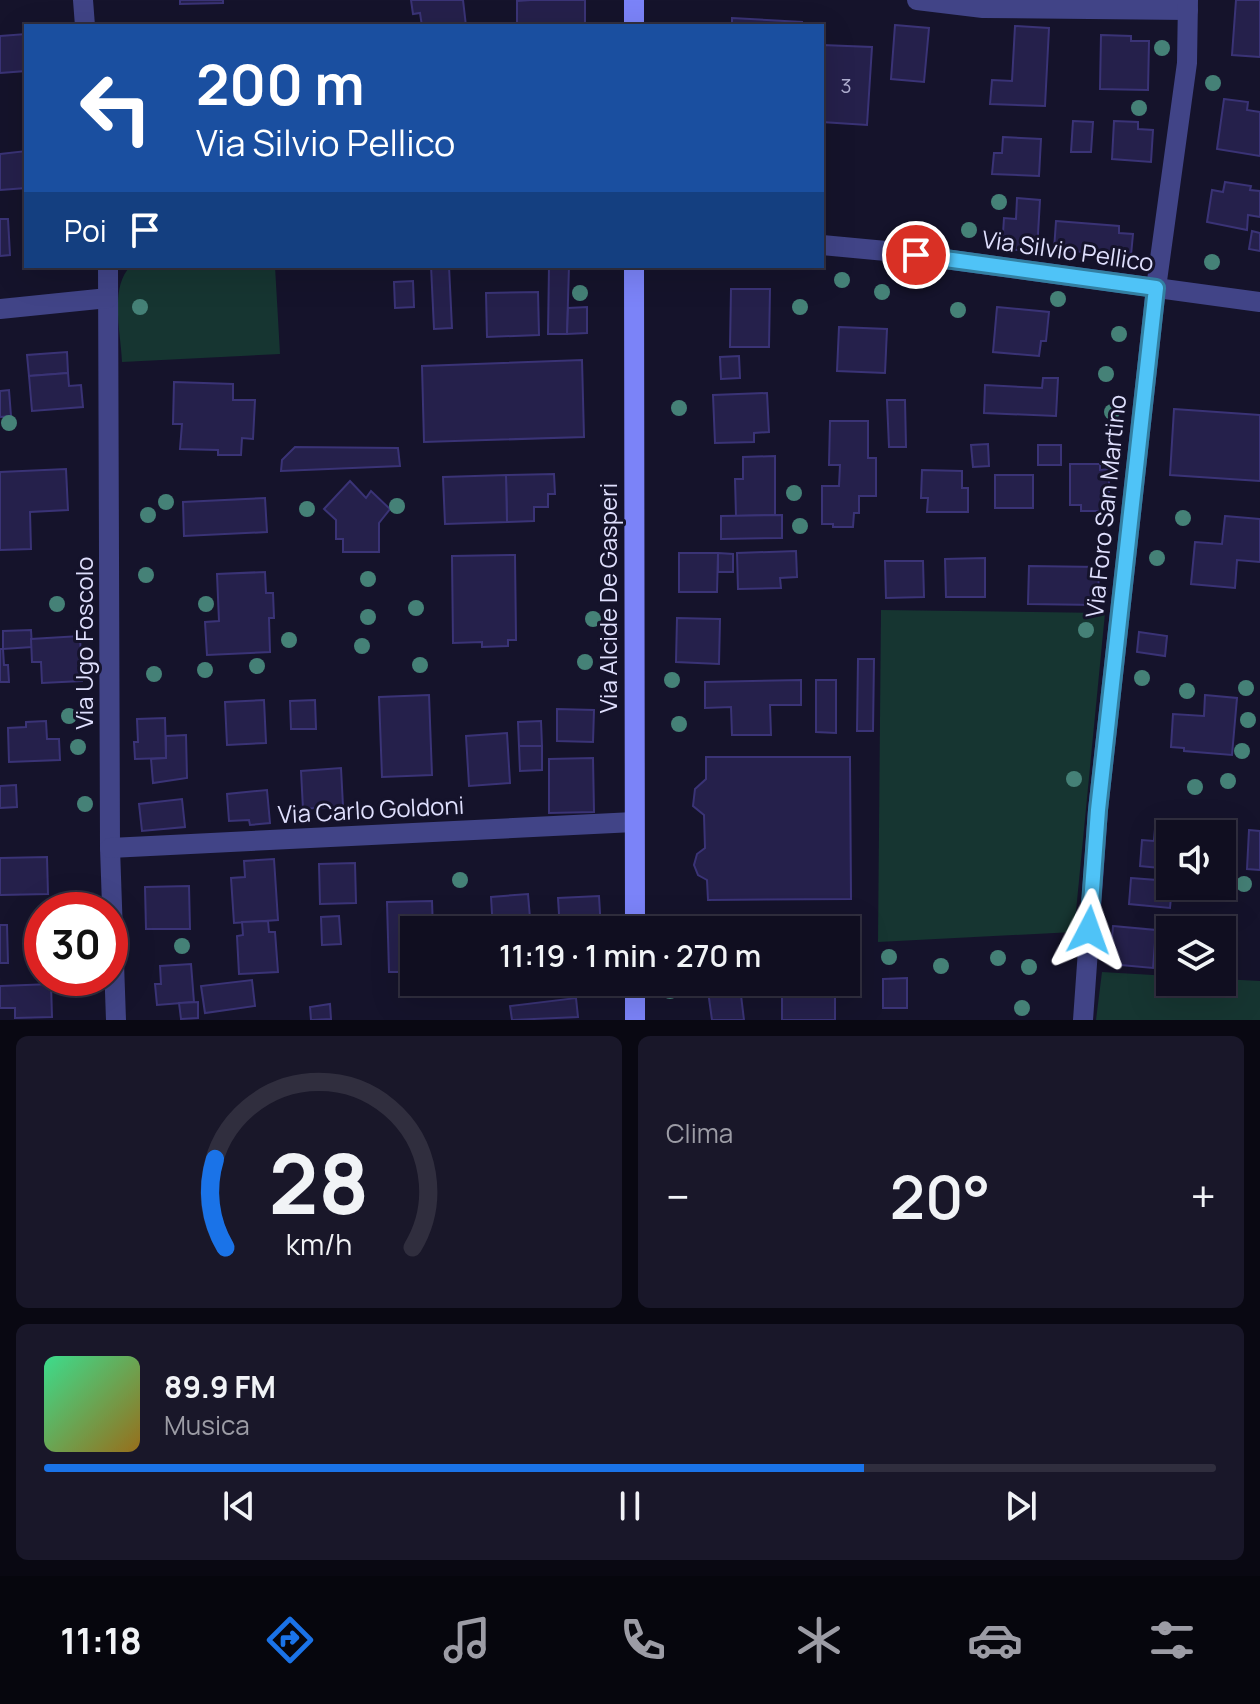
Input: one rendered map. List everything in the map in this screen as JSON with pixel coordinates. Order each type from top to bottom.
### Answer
[{"type":"main road","points":[[634,0],[634,24]]},
{"type":"main road","name":"Via Alcide De Gasperi","points":[[634,268],[635,916]]},
{"type":"main road","points":[[635,996],[635,1020]]},
{"type":"street","points":[[83,0],[85,24]]},
{"type":"street","points":[[917,0],[983,8],[1188,5]]},
{"type":"street","name":"Via Foro San Martino","points":[[1083,1020],[1098,810],[1156,288],[1187,63],[1188,5]]},
{"type":"street","name":"Via Silvio Pellico","points":[[824,245],[1260,302]]},
{"type":"street","name":"Via Ugo Foscolo","points":[[108,268],[110,848],[116,1020]]},
{"type":"street","points":[[0,309],[108,298]]},
{"type":"street","name":"Via Carlo Goldoni","points":[[110,848],[634,822]]},
{"type":"green space","points":[[129,268],[275,268],[280,354],[122,362],[118,298],[124,275]]},
{"type":"green space","points":[[881,610],[1105,613],[1074,932],[878,942]]},
{"type":"green space","points":[[1102,972],[1156,975],[1156,996],[1236,996],[1236,980],[1260,981],[1260,1020],[1096,1020]]},
{"type":"building","points":[[180,0],[223,0],[223,3],[180,4]]},
{"type":"building","points":[[411,0],[463,0],[466,24],[422,24],[420,13],[413,14]]},
{"type":"building","points":[[585,0],[585,24],[517,24],[517,1]]},
{"type":"building","points":[[1236,0],[1260,0],[1260,57],[1232,55]]},
{"type":"building","points":[[732,18],[802,22],[802,24],[732,24]]},
{"type":"building","points":[[895,25],[929,28],[924,82],[891,79]]},
{"type":"building","points":[[1015,26],[1049,28],[1045,106],[990,104],[992,80],[1012,81]]},
{"type":"building","points":[[24,34],[24,71],[0,73],[0,36]]},
{"type":"building","points":[[1101,35],[1131,36],[1131,41],[1149,41],[1148,90],[1100,89]]},
{"type":"building","points":[[824,45],[872,47],[867,125],[824,122]]},
{"type":"building","points":[[1224,99],[1248,102],[1247,110],[1260,112],[1260,156],[1217,149]]},
{"type":"building","points":[[1073,121],[1093,122],[1091,152],[1071,152]]},
{"type":"building","points":[[1114,121],[1138,122],[1138,129],[1153,130],[1151,162],[1112,159]]},
{"type":"building","points":[[1003,137],[1041,139],[1039,176],[992,174],[994,153],[1002,153]]},
{"type":"building","points":[[24,151],[24,188],[0,190],[0,154]]},
{"type":"building","points":[[1225,182],[1251,186],[1250,190],[1260,191],[1260,217],[1248,215],[1247,230],[1207,222],[1212,190],[1223,192]]},
{"type":"building","points":[[1017,198],[1040,200],[1037,251],[1002,249],[1004,218],[1016,219]]},
{"type":"building","points":[[0,219],[8,219],[10,255],[0,256]]},
{"type":"building","points":[[1056,221],[1119,226],[1119,233],[1133,234],[1131,255],[1054,250]]},
{"type":"building","points":[[1252,231],[1260,233],[1260,251],[1249,249]]},
{"type":"building","points":[[431,268],[449,268],[452,328],[434,329]]},
{"type":"building","points":[[549,268],[569,268],[567,334],[548,334]]},
{"type":"building","points":[[413,281],[414,307],[395,308],[394,282]]},
{"type":"building","points":[[731,289],[770,289],[769,347],[730,347]]},
{"type":"building","points":[[538,292],[539,335],[487,337],[486,293]]},
{"type":"building","points":[[587,307],[587,333],[567,334],[568,308]]},
{"type":"building","points":[[997,307],[1049,312],[1046,341],[1041,341],[1039,356],[993,352]]},
{"type":"building","points":[[839,327],[887,329],[885,373],[837,371]]},
{"type":"building","points":[[67,352],[68,373],[29,376],[27,355]]},
{"type":"building","points":[[739,356],[740,378],[721,379],[720,357]]},
{"type":"building","points":[[582,360],[584,437],[424,442],[422,366]]},
{"type":"building","points":[[68,373],[69,386],[81,385],[83,407],[32,411],[29,376]]},
{"type":"building","points":[[1043,378],[1058,378],[1056,416],[984,413],[985,385],[1042,388]]},
{"type":"building","points":[[174,382],[233,384],[233,400],[255,400],[253,439],[242,438],[241,455],[218,455],[218,450],[180,449],[182,424],[173,424]]},
{"type":"building","points":[[9,390],[11,416],[0,417],[0,391]]},
{"type":"building","points":[[767,393],[769,432],[754,433],[754,442],[715,443],[713,395]]},
{"type":"building","points":[[887,400],[905,400],[906,447],[889,447]]},
{"type":"building","points":[[1174,409],[1260,415],[1260,481],[1170,475]]},
{"type":"building","points":[[830,421],[868,421],[868,458],[876,458],[876,496],[859,496],[859,513],[854,513],[853,527],[822,524],[822,486],[839,486],[840,465],[829,465]]},
{"type":"building","points":[[988,444],[989,466],[973,467],[971,445]]},
{"type":"building","points":[[1038,445],[1061,445],[1061,465],[1038,465]]},
{"type":"building","points":[[295,447],[398,448],[400,466],[281,471],[282,460]]},
{"type":"building","points":[[775,456],[775,515],[736,516],[735,479],[743,479],[743,457]]},
{"type":"building","points":[[1070,464],[1100,464],[1100,470],[1109,469],[1109,511],[1081,511],[1081,505],[1070,505]]},
{"type":"building","points":[[66,469],[68,510],[30,512],[31,549],[0,550],[0,472]]},
{"type":"building","points":[[922,470],[962,471],[962,488],[968,488],[968,512],[927,512],[928,498],[921,498]]},
{"type":"building","points":[[554,474],[555,494],[548,494],[548,507],[534,507],[534,521],[507,522],[506,475]]},
{"type":"building","points":[[506,475],[507,522],[445,524],[443,477]]},
{"type":"building","points":[[995,475],[1033,475],[1033,508],[995,508]]},
{"type":"building","points":[[350,481],[366,498],[371,491],[390,509],[379,523],[379,552],[343,552],[343,539],[336,539],[336,520],[324,509]]},
{"type":"building","points":[[265,498],[267,532],[184,536],[183,502]]},
{"type":"building","points":[[782,515],[782,538],[721,539],[721,516]]},
{"type":"building","points":[[1225,516],[1260,519],[1260,562],[1237,560],[1235,588],[1191,584],[1195,542],[1222,544]]},
{"type":"building","points":[[796,551],[797,577],[780,578],[781,588],[738,589],[737,553]]},
{"type":"building","points":[[679,553],[718,553],[717,592],[679,592]]},
{"type":"building","points":[[718,553],[733,554],[733,572],[718,572]]},
{"type":"building","points":[[515,555],[516,640],[508,640],[508,646],[482,647],[482,642],[453,643],[452,556]]},
{"type":"building","points":[[985,558],[985,597],[946,597],[945,559]]},
{"type":"building","points":[[885,561],[923,561],[924,597],[886,598]]},
{"type":"building","points":[[1029,566],[1099,567],[1098,605],[1028,604]]},
{"type":"building","points":[[265,572],[266,593],[273,593],[274,618],[269,618],[270,652],[207,655],[205,622],[219,621],[217,574]]},
{"type":"building","points":[[677,618],[720,619],[719,664],[676,662]]},
{"type":"building","points":[[31,630],[32,647],[3,649],[3,631]]},
{"type":"building","points":[[1139,632],[1167,636],[1165,656],[1137,652]]},
{"type":"building","points":[[80,636],[82,681],[42,683],[41,662],[32,662],[31,639]]},
{"type":"building","points":[[0,649],[3,649],[4,665],[8,665],[9,682],[0,682]]},
{"type":"building","points":[[858,659],[874,659],[873,731],[857,731]]},
{"type":"building","points":[[801,680],[801,705],[770,705],[771,735],[732,735],[731,707],[705,708],[705,682]]},
{"type":"building","points":[[816,680],[836,680],[836,733],[816,732]]},
{"type":"building","points":[[429,695],[432,775],[382,777],[379,697]]},
{"type":"building","points":[[1205,695],[1237,698],[1232,755],[1171,747],[1173,714],[1204,716]]},
{"type":"building","points":[[264,700],[266,743],[227,745],[225,702]]},
{"type":"building","points":[[315,700],[316,729],[291,729],[290,701]]},
{"type":"building","points":[[557,709],[594,710],[593,742],[557,741]]},
{"type":"building","points":[[165,718],[166,758],[135,759],[137,719]]},
{"type":"building","points":[[46,721],[47,739],[59,739],[60,760],[9,762],[8,728],[26,727],[26,722]]},
{"type":"building","points":[[541,721],[542,746],[519,746],[518,722]]},
{"type":"building","points":[[507,733],[510,783],[469,786],[466,736]]},
{"type":"building","points":[[186,735],[187,778],[153,783],[151,759],[166,758],[166,736]]},
{"type":"building","points":[[519,746],[542,746],[542,770],[520,771]]},
{"type":"building","points":[[706,757],[850,757],[851,899],[708,900],[707,880],[698,875],[694,865],[697,854],[705,848],[704,815],[693,806],[695,789],[706,779]]},
{"type":"building","points":[[593,758],[594,812],[549,813],[549,759]]},
{"type":"building","points":[[341,768],[343,806],[303,809],[301,771]]},
{"type":"building","points":[[16,785],[17,807],[0,808],[0,786]]},
{"type":"building","points":[[267,790],[270,823],[250,825],[249,820],[229,821],[227,794]]},
{"type":"building","points":[[182,799],[185,827],[142,831],[139,804]]},
{"type":"building","points":[[1156,829],[1156,868],[1140,866],[1142,840],[1154,841]]},
{"type":"building","points":[[1249,830],[1260,831],[1260,870],[1247,869]]},
{"type":"building","points":[[47,857],[48,892],[0,895],[0,858]]},
{"type":"building","points":[[274,859],[278,920],[234,923],[231,878],[245,877],[244,861]]},
{"type":"building","points":[[355,863],[356,903],[320,904],[319,864]]},
{"type":"building","points":[[1131,878],[1156,880],[1156,900],[1171,900],[1170,908],[1129,904]]},
{"type":"building","points":[[189,886],[190,929],[146,929],[145,887]]},
{"type":"building","points":[[528,894],[530,916],[492,916],[491,897]]},
{"type":"building","points":[[599,896],[600,916],[559,916],[558,898]]},
{"type":"building","points":[[432,901],[433,916],[400,916],[400,972],[389,972],[387,902]]},
{"type":"building","points":[[339,916],[341,944],[322,945],[321,917]]},
{"type":"building","points":[[268,921],[269,932],[275,932],[278,972],[239,974],[237,936],[243,935],[242,922]]},
{"type":"building","points":[[0,925],[7,925],[8,963],[0,963]]},
{"type":"building","points":[[1113,926],[1156,930],[1153,968],[1110,964]]},
{"type":"building","points":[[191,964],[194,1002],[157,1005],[155,984],[161,984],[160,966]]},
{"type":"building","points":[[907,978],[907,1008],[883,1008],[883,979]]},
{"type":"building","points":[[252,980],[255,1006],[205,1013],[201,986]]},
{"type":"building","points":[[24,985],[24,996],[51,996],[52,1017],[15,1018],[15,1008],[0,1008],[0,986]]},
{"type":"building","points":[[709,996],[741,996],[744,1020],[712,1020]]},
{"type":"building","points":[[782,996],[835,996],[835,1020],[782,1020]]},
{"type":"building","points":[[576,998],[578,1017],[512,1020],[510,1006]]},
{"type":"building","points":[[198,1002],[198,1018],[181,1019],[179,1003]]},
{"type":"building","points":[[330,1004],[331,1019],[311,1020],[310,1007]]},
{"type":"route","points":[[916,255],[1156,288],[1098,810],[1089,930]]}]
